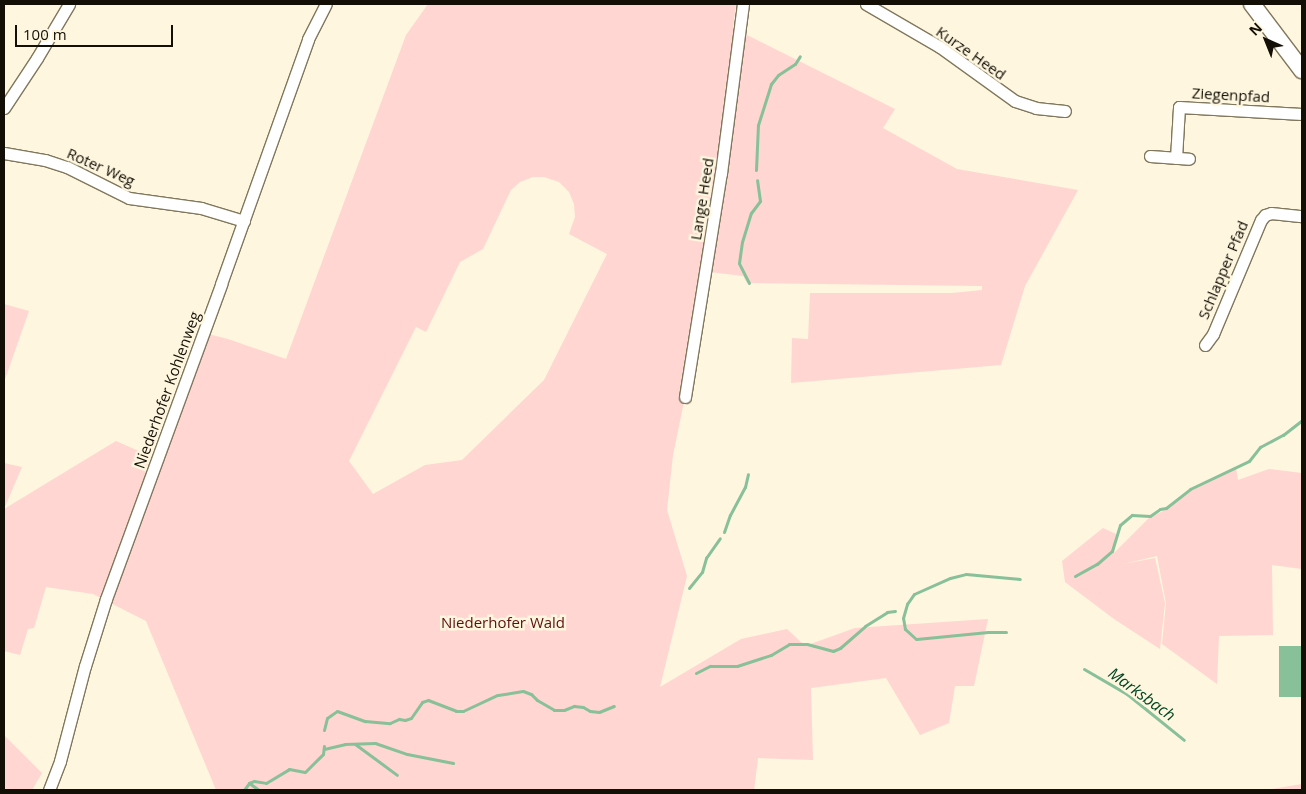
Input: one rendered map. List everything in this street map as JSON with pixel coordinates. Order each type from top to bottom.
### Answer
[{"type":"main road","points":[[1252,4],[1302,70]]},
{"type":"street","points":[[4,108],[69,4]]},
{"type":"street","name":"Niederhofer Kohlenweg","points":[[49,790],[60,760],[94,634],[308,39],[326,4]]},
{"type":"street","name":"Lange Heed","points":[[685,397],[721,174],[743,4]]},
{"type":"street","name":"Kurze Heed","points":[[866,4],[940,47],[1015,101],[1036,108],[1065,111]]},
{"type":"street","name":"Ziegenpfad","points":[[1176,158],[1179,107],[1302,114]]},
{"type":"street","name":"Roter Weg","points":[[4,153],[45,160],[67,167],[129,198],[201,208],[244,221]]},
{"type":"street","points":[[1150,156],[1188,160]]},
{"type":"street","name":"Schlapper Pfad","points":[[1206,345],[1213,334],[1265,214],[1302,216]]},
{"type":"green space","name":"Niederhofer Wald","points":[[428,4],[736,4],[733,28],[895,109],[883,128],[957,169],[1078,190],[1025,286],[1001,365],[791,383],[792,338],[808,339],[810,293],[952,293],[982,290],[982,286],[747,283],[743,276],[701,271],[685,397],[673,455],[667,510],[687,576],[660,687],[741,639],[787,629],[805,646],[855,628],[988,619],[974,686],[955,686],[949,723],[920,735],[886,678],[811,688],[813,760],[758,758],[754,790],[216,790],[146,621],[93,594],[46,587],[34,628],[28,629],[20,655],[4,651],[4,509],[116,441],[157,459],[204,333],[228,339],[286,359],[406,35]],"holes":[[[533,177],[544,177],[559,182],[569,192],[574,204],[575,217],[569,234],[607,254],[544,380],[462,460],[425,465],[373,494],[349,461],[416,327],[426,332],[460,262],[483,249],[511,190],[520,182]]]},
{"type":"green space","points":[[4,304],[29,311],[4,382]]},
{"type":"green space","points":[[4,463],[22,467],[4,509]]},
{"type":"green space","points":[[1236,468],[1238,480],[1269,469],[1302,473],[1302,569],[1272,565],[1273,635],[1219,636],[1217,684],[1162,644],[1166,603],[1157,556],[1123,564],[1155,558],[1165,603],[1160,649],[1114,619],[1065,582],[1062,561],[1103,528],[1116,534],[1114,553],[1149,518],[1171,507],[1189,491]]},
{"type":"green space","points":[[4,735],[42,773],[32,790],[4,790]]},
{"type":"green space","points":[[1302,784],[1302,790],[1265,790]]},
{"type":"shaded area","points":[[1279,646],[1302,646],[1302,697],[1279,697]]},
{"type":"waterway","name":"Lange Heed","points":[[756,170],[758,125],[771,84],[778,75],[795,64],[800,56]]},
{"type":"waterway","name":"Lange Heed","points":[[749,283],[739,263],[742,242],[751,213],[760,201],[757,180]]},
{"type":"waterway","points":[[1075,576],[1097,564],[1112,551],[1120,525],[1132,515],[1150,516],[1160,509],[1166,508],[1190,489],[1249,461],[1260,447],[1283,435],[1302,420]]},
{"type":"waterway","name":"Lange Heed","points":[[724,532],[730,515],[745,487],[748,474]]},
{"type":"waterway","name":"Lange Heed","points":[[689,588],[702,572],[706,558],[720,538]]},
{"type":"waterway","points":[[1006,632],[916,639],[905,629],[903,618],[907,604],[914,594],[950,578],[966,574],[1020,579]]},
{"type":"waterway","name":"Marksbach","points":[[696,673],[710,666],[737,666],[771,655],[789,644],[807,644],[833,651],[840,648],[865,626],[887,612],[895,611]]},
{"type":"waterway","name":"Marksbach","points":[[1084,669],[1127,694],[1184,740]]},
{"type":"waterway","name":"Marksbach","points":[[324,730],[327,718],[337,711],[365,721],[390,723],[399,719],[411,718],[422,702],[428,700],[456,711],[463,711],[498,695],[523,691],[531,694],[554,710],[564,710],[574,706],[599,712],[614,706]]},
{"type":"waterway","points":[[324,749],[345,744],[375,743],[407,754],[453,763]]},
{"type":"waterway","points":[[355,744],[397,775]]},
{"type":"waterway","name":"Marksbach","points":[[244,790],[249,783],[254,781],[266,783],[289,769],[305,772],[323,754],[324,746]]},
{"type":"waterway","points":[[249,783],[259,790]]}]
